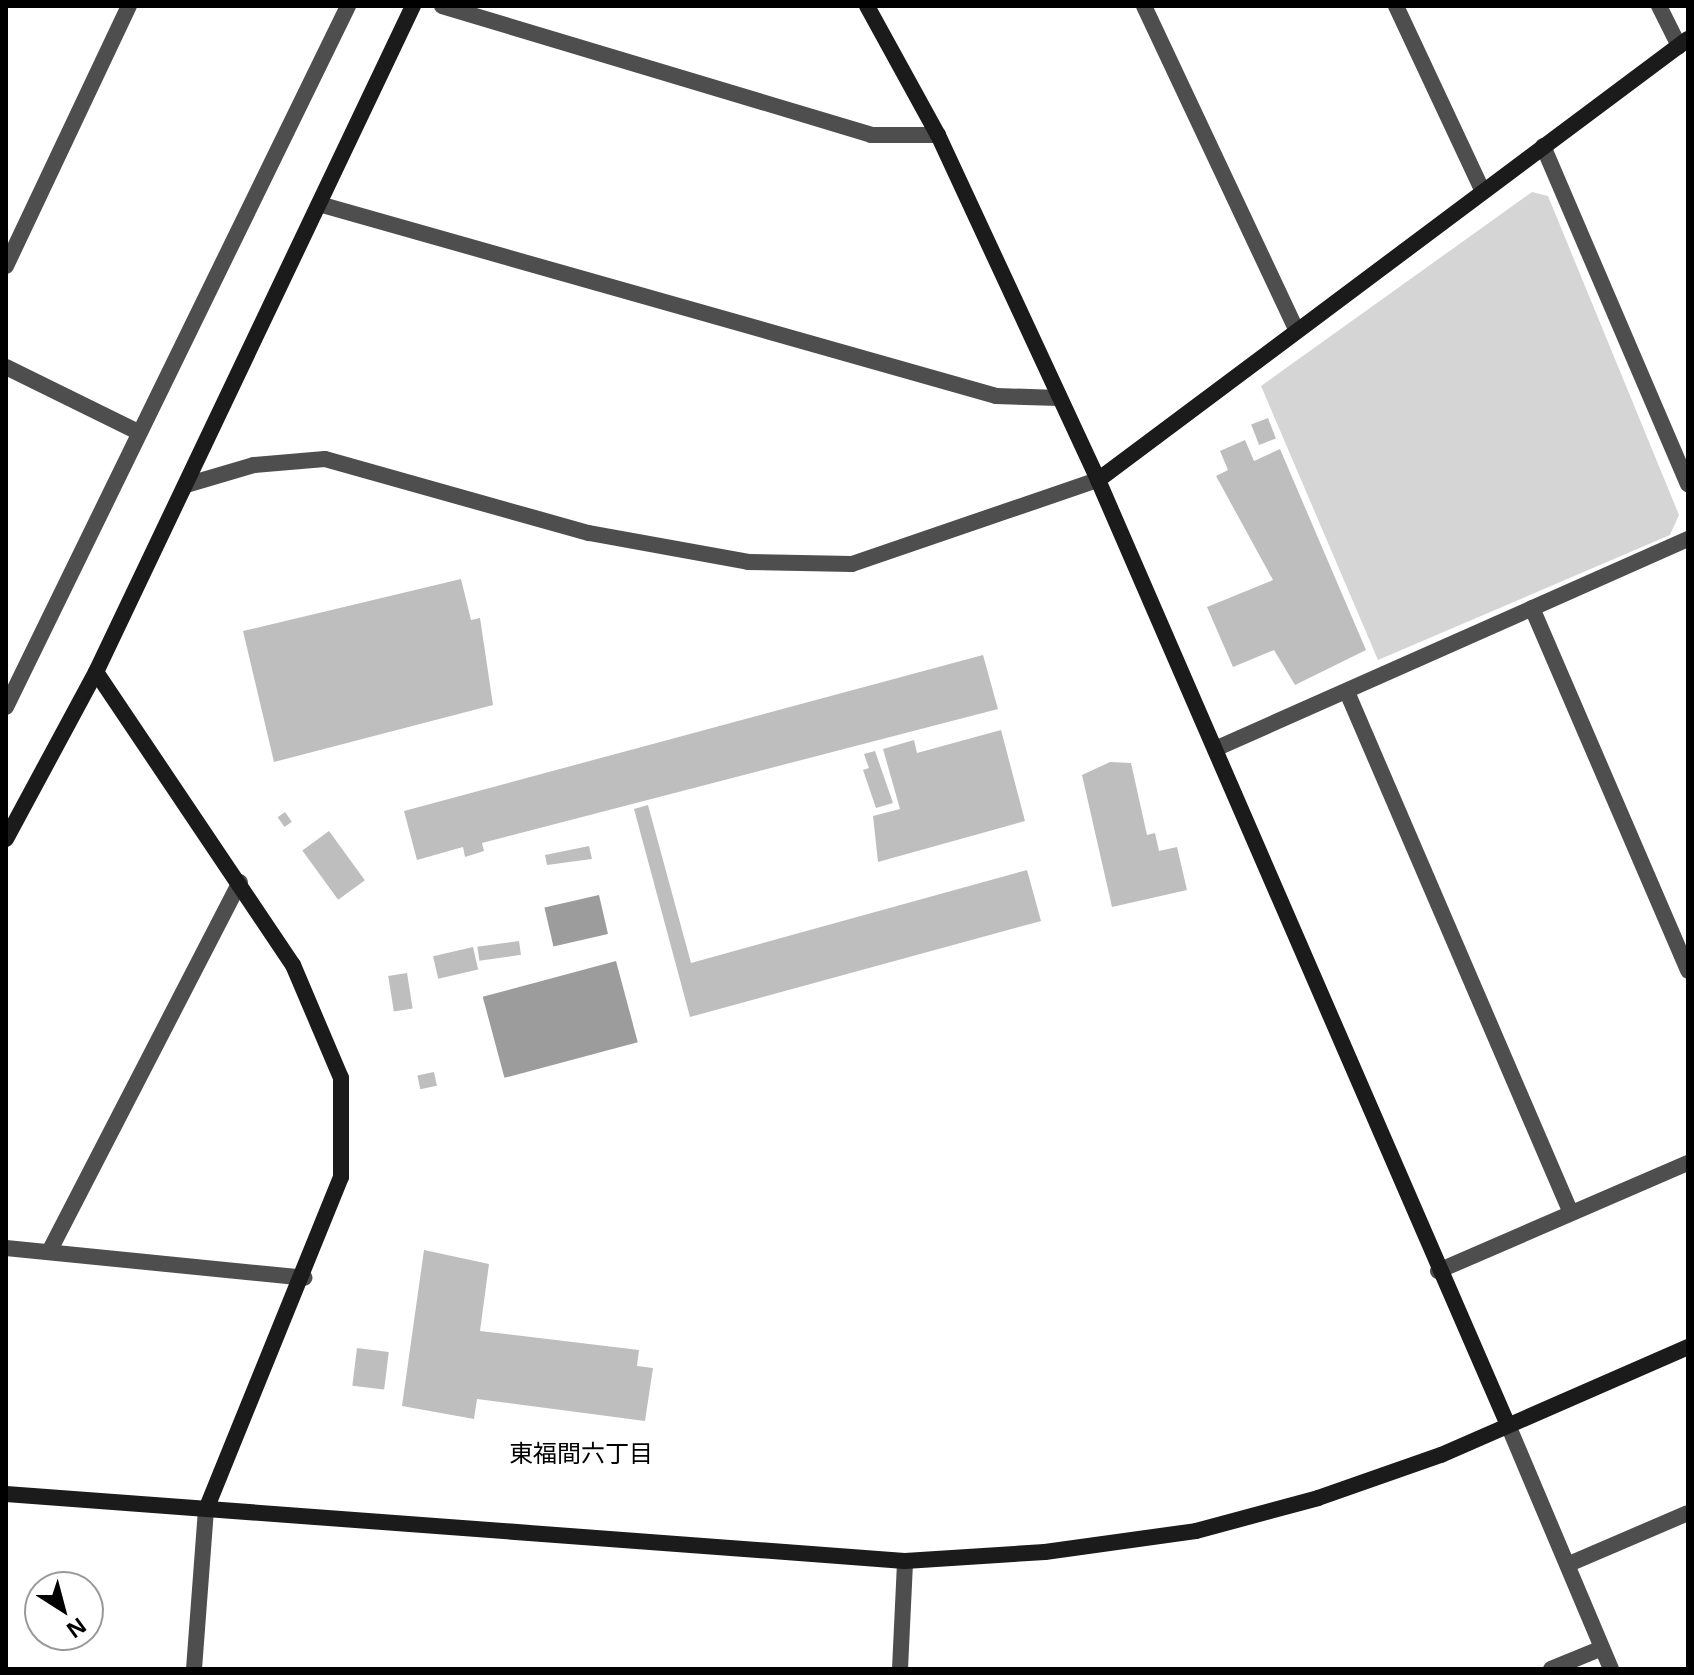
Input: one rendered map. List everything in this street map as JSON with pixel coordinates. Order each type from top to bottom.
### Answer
[{"type":"street","points":[[6,266],[129,6]]},
{"type":"street","points":[[6,707],[136,431],[348,6]]},
{"type":"street","points":[[6,839],[96,672],[413,6]]},
{"type":"street","points":[[442,6],[871,135],[938,135]]},
{"type":"street","points":[[867,6],[938,135],[1098,480],[1438,1271],[1569,1564],[1611,1669]]},
{"type":"street","points":[[1144,6],[1297,331]]},
{"type":"street","points":[[1396,6],[1483,192]]},
{"type":"street","points":[[186,485],[254,465],[325,459],[589,533],[748,562],[852,564],[1098,480],[1684,42],[1659,6]]},
{"type":"street","points":[[1543,146],[1688,484]]},
{"type":"street","points":[[319,204],[996,396],[1059,398]]},
{"type":"street","points":[[6,367],[136,431]]},
{"type":"street","points":[[1215,749],[1688,539]]},
{"type":"street","points":[[1532,608],[1688,971]]},
{"type":"street","points":[[96,672],[293,965],[341,1078],[341,1177],[304,1278],[206,1509],[194,1669]]},
{"type":"street","points":[[1347,692],[1571,1213]]},
{"type":"street","points":[[50,1250],[240,882]]},
{"type":"street","points":[[1438,1271],[1688,1163]]},
{"type":"street","points":[[6,1248],[50,1250],[304,1278]]},
{"type":"street","points":[[6,1494],[905,1561],[1196,1531],[1318,1498],[1508,1425],[1688,1347]]},
{"type":"street","points":[[1569,1564],[1688,1513]]},
{"type":"street","points":[[900,1669],[905,1561]]},
{"type":"street","points":[[1551,1669],[1602,1648]]},
{"type":"shaded area","points":[[1532,192],[1548,196],[1679,515],[1670,535],[1378,660],[1261,386]]},
{"type":"shaded area","points":[[599,895],[608,934],[553,947],[544,908]]},
{"type":"shaded area","points":[[616,961],[638,1042],[504,1078],[483,997]]},
{"type":"building","points":[[1268,418],[1276,439],[1259,445],[1251,424]]},
{"type":"building","points":[[1245,440],[1254,461],[1280,449],[1366,650],[1295,685],[1274,650],[1233,667],[1207,607],[1273,580],[1216,476],[1228,470],[1220,451]]},
{"type":"building","points":[[461,579],[471,620],[480,618],[493,705],[274,762],[243,631]]},
{"type":"building","points":[[983,655],[998,709],[482,843],[484,851],[465,857],[463,847],[417,860],[404,811]]},
{"type":"building","points":[[1001,730],[1025,821],[878,862],[873,816],[900,809],[883,749],[914,740],[917,753]]},
{"type":"building","points":[[875,751],[893,803],[876,808],[863,770],[869,768],[864,754]]},
{"type":"building","points":[[1110,762],[1131,763],[1147,835],[1155,833],[1159,851],[1177,847],[1187,890],[1112,907],[1082,775]]},
{"type":"building","points":[[648,805],[691,963],[1027,870],[1041,921],[690,1017],[634,809]]},
{"type":"building","points":[[285,812],[292,822],[285,827],[278,817]]},
{"type":"building","points":[[329,831],[365,880],[338,900],[302,850]]},
{"type":"building","points":[[589,846],[592,859],[547,865],[545,855]]},
{"type":"building","points":[[519,941],[521,955],[479,961],[477,947]]},
{"type":"building","points":[[473,947],[478,969],[438,979],[433,956]]},
{"type":"building","points":[[407,973],[413,1009],[394,1012],[388,976]]},
{"type":"building","points":[[434,1072],[437,1086],[420,1089],[417,1076]]},
{"type":"building","points":[[424,1250],[489,1264],[480,1331],[639,1350],[637,1366],[653,1368],[645,1421],[477,1399],[474,1419],[402,1406]]},
{"type":"building","points":[[357,1348],[389,1352],[384,1390],[352,1386]]},
{"type":"district","name":"東福間六丁目","points":[[581,1453]]}]
